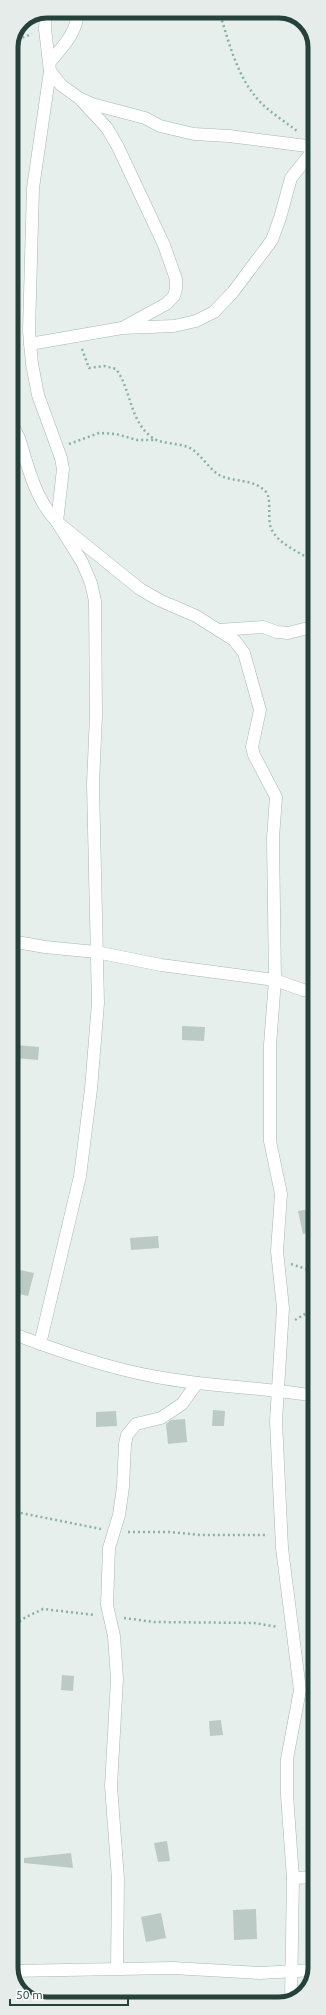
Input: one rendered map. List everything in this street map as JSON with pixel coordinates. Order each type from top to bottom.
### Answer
[{"type":"street","points":[[40,1344],[80,1169],[91,1089],[98,1002],[93,784],[96,715],[95,601],[91,584],[82,562],[57,522],[63,469],[38,396],[30,344],[29,316],[33,234],[33,188],[50,66],[45,29],[46,18]]},
{"type":"street","points":[[50,66],[72,35],[78,22],[78,18]]},
{"type":"street","points":[[50,66],[60,85],[79,98],[92,104],[145,118],[160,126],[194,134],[229,136],[308,146]]},
{"type":"street","points":[[79,98],[107,128],[118,147],[164,245],[176,279],[174,296],[166,304],[122,328]]},
{"type":"street","points":[[30,344],[78,337],[122,328],[174,326],[196,322],[214,312],[233,292],[272,240],[280,218],[291,178],[308,156]]},
{"type":"street","points":[[18,434],[35,488],[48,512],[57,522],[140,589],[159,600],[196,616],[234,640],[244,653],[248,661],[260,714],[252,747],[254,755],[276,797],[273,838],[274,980],[270,1045],[270,1141],[281,1194],[277,1233],[283,1308],[276,1420],[281,1535],[300,1690],[287,1759],[287,1795],[292,1878],[291,1994]]},
{"type":"street","points":[[218,630],[263,627],[283,632],[308,629]]},
{"type":"street","points":[[18,942],[45,947],[96,952],[161,965],[274,980],[308,991]]},
{"type":"street","points":[[18,1336],[114,1368],[197,1383],[238,1388],[279,1390],[308,1395]]},
{"type":"street","points":[[117,1968],[117,1872],[111,1786],[117,1679],[114,1636],[106,1587],[109,1548],[119,1514],[123,1487],[125,1444],[127,1435],[136,1424],[161,1418],[182,1404],[197,1383]]},
{"type":"street","points":[[292,1878],[308,1878]]},
{"type":"street","points":[[18,1971],[117,1968],[173,1968],[260,1973],[308,1971]]},
{"type":"path","points":[[222,18],[242,75],[255,96],[276,116],[302,134]]},
{"type":"path","points":[[19,39],[45,29]]},
{"type":"path","points":[[78,337],[89,368],[104,366],[116,369],[135,417],[151,437],[190,448],[218,474],[236,481],[252,483],[265,491],[269,497],[268,515],[271,529],[286,545],[308,558]]},
{"type":"path","points":[[57,448],[99,433],[137,440],[160,440]]},
{"type":"path","points":[[278,1260],[308,1270]]},
{"type":"path","points":[[282,1327],[308,1312]]},
{"type":"path","points":[[18,1512],[113,1532],[169,1532],[200,1535],[281,1535]]},
{"type":"path","points":[[18,1622],[31,1614],[43,1609],[154,1622],[273,1625],[294,1632]]},
{"type":"building","points":[[182,1026],[205,1027],[204,1041],[182,1040]]},
{"type":"building","points":[[18,1045],[39,1047],[38,1060],[18,1058]]},
{"type":"building","points":[[308,1209],[308,1233],[303,1234],[298,1211]]},
{"type":"building","points":[[158,1236],[159,1248],[131,1250],[130,1238]]},
{"type":"building","points":[[20,1270],[34,1273],[28,1296],[18,1294],[18,1279]]},
{"type":"building","points":[[213,1410],[225,1411],[224,1426],[212,1426]]},
{"type":"building","points":[[116,1411],[117,1426],[96,1427],[96,1412]]},
{"type":"building","points":[[185,1419],[187,1442],[168,1444],[166,1424],[171,1420]]},
{"type":"building","points":[[62,1675],[74,1676],[73,1691],[61,1690]]},
{"type":"building","points":[[221,1720],[223,1735],[210,1736],[209,1721]]},
{"type":"building","points":[[167,1841],[170,1861],[158,1862],[154,1843]]},
{"type":"building","points":[[71,1853],[73,1868],[24,1863],[24,1858]]},
{"type":"building","points":[[256,1909],[257,1939],[234,1940],[233,1910]]},
{"type":"building","points":[[161,1913],[166,1938],[146,1942],[141,1917]]}]
